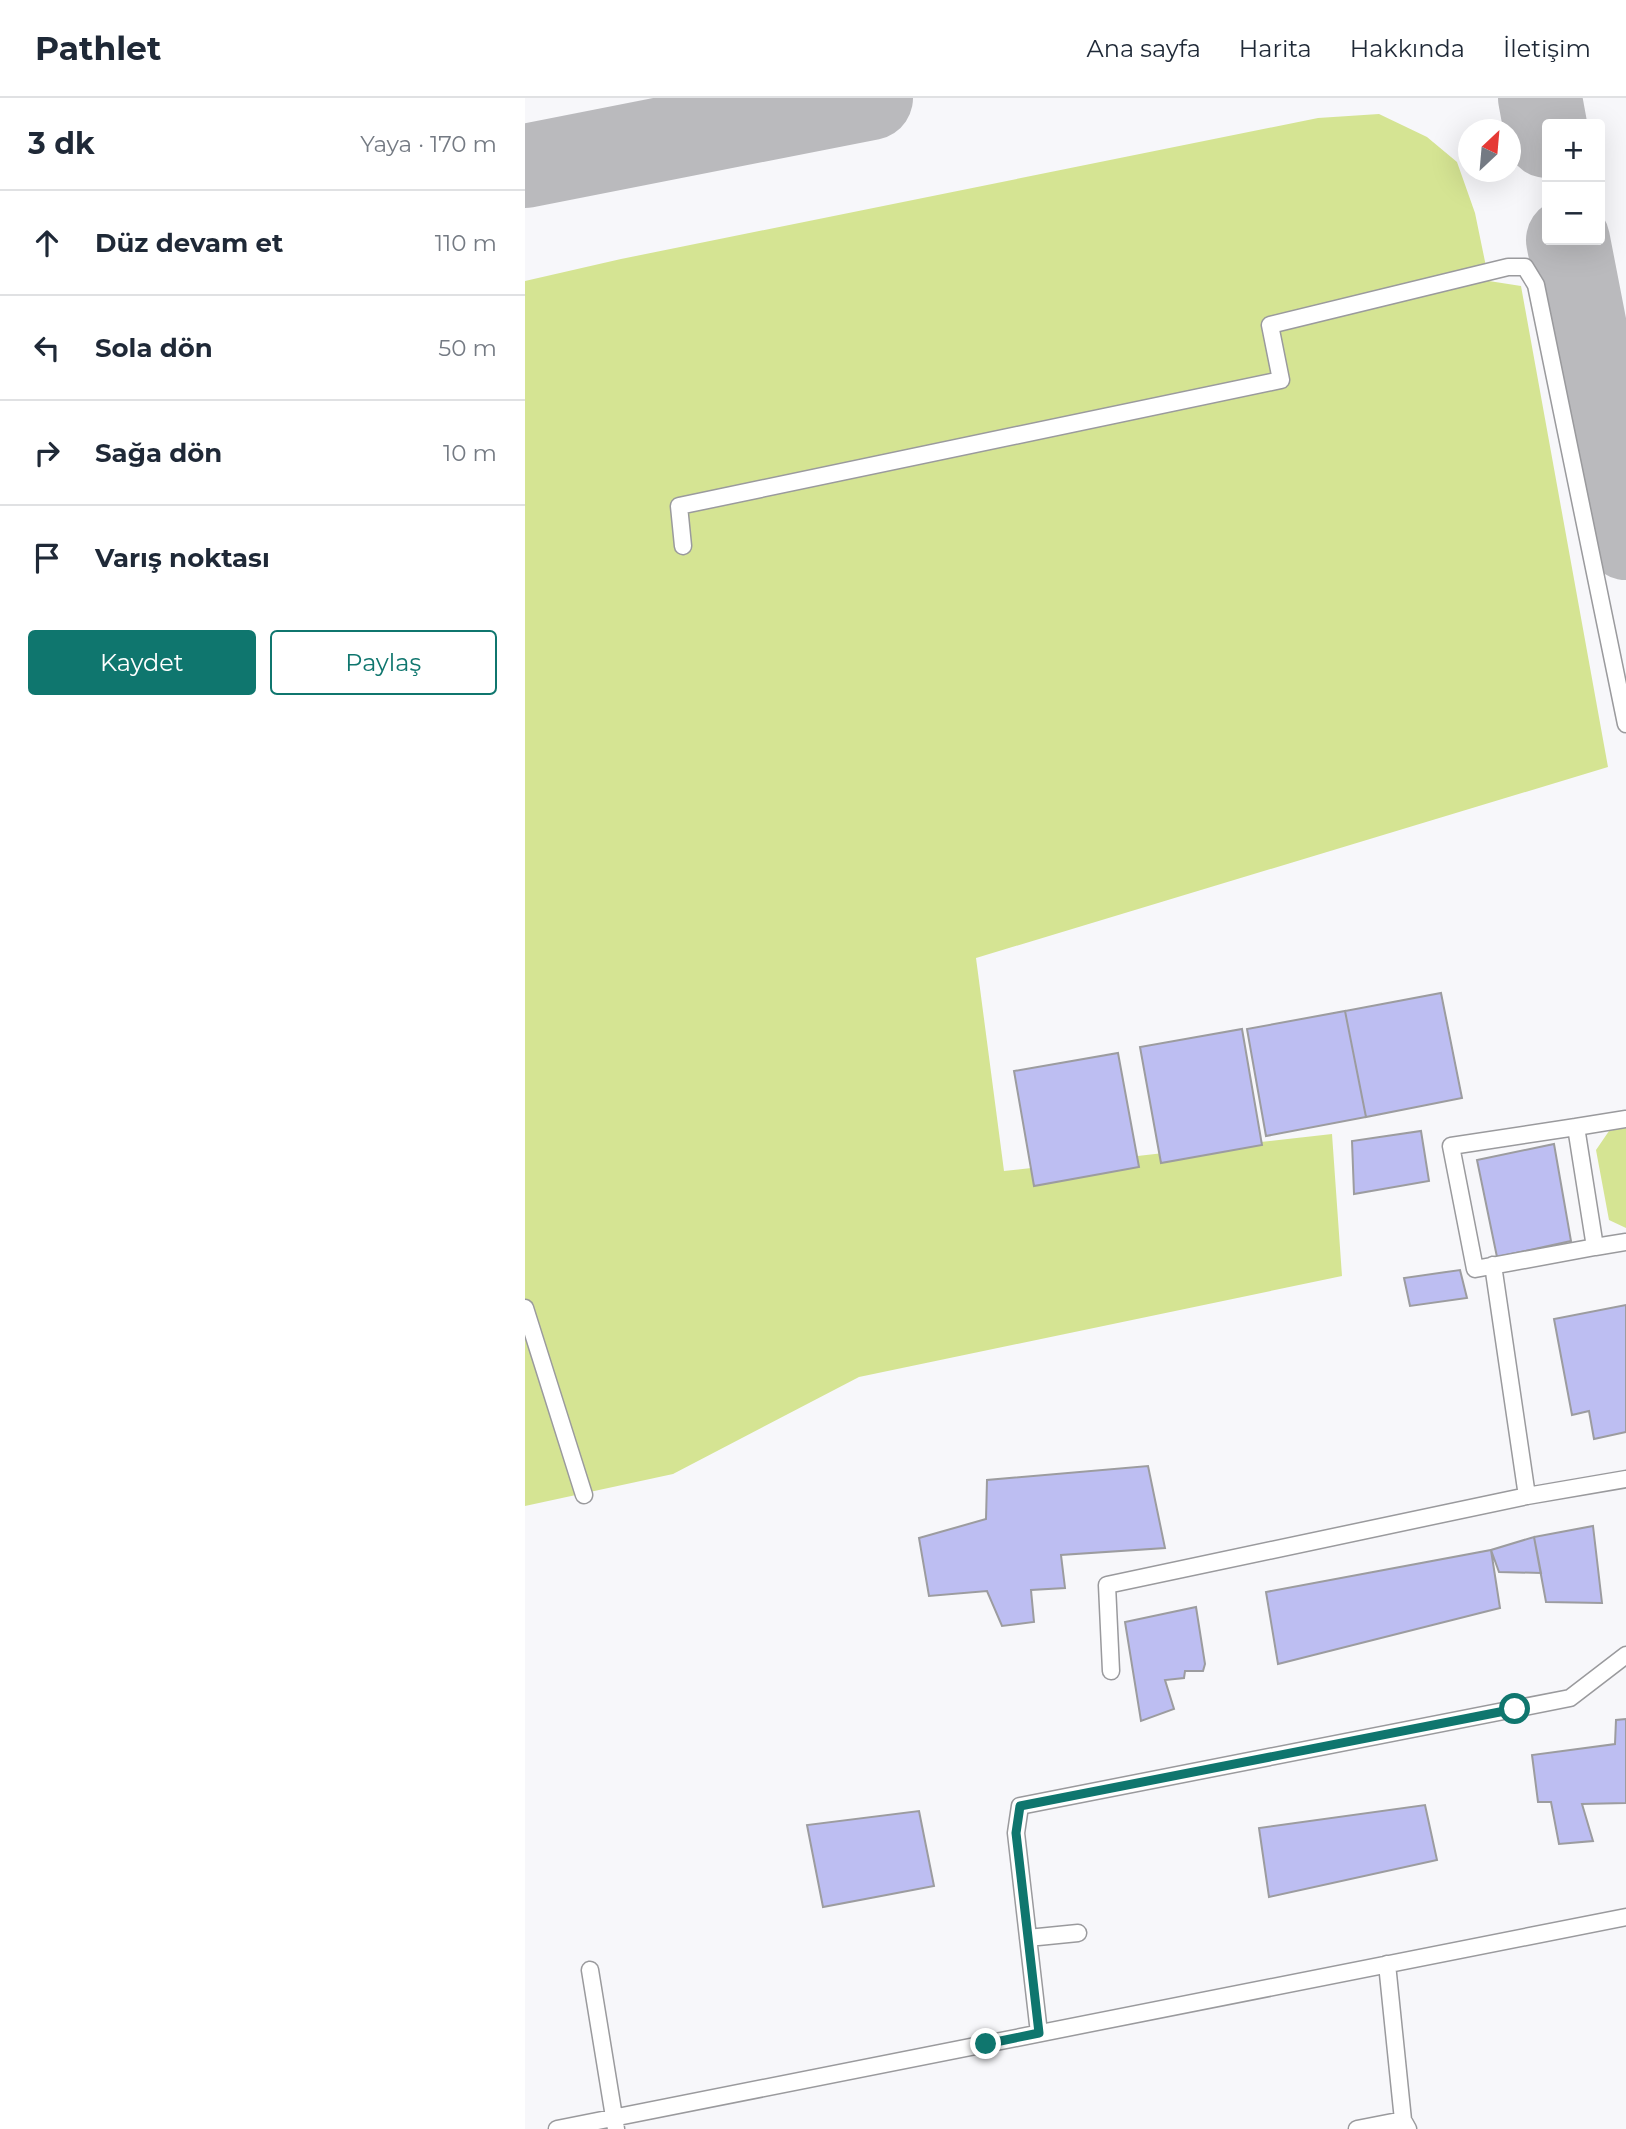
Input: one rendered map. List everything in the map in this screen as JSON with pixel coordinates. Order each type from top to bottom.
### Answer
[{"type":"lane","points":[[683,546],[679,506],[1281,380],[1270,325],[1508,267],[1525,267],[1536,285],[1626,724]]},
{"type":"lane","points":[[1626,1119],[1451,1146],[1475,1269],[1626,1242]]},
{"type":"lane","points":[[1576,1127],[1595,1247]]},
{"type":"lane","points":[[1493,1265],[1527,1496]]},
{"type":"lane","points":[[525,1308],[585,1495]]},
{"type":"lane","points":[[1111,1671],[1107,1585],[1527,1496],[1626,1479]]},
{"type":"lane","points":[[1039,2033],[1016,1833],[1020,1806],[1570,1698],[1626,1655]]},
{"type":"lane","points":[[557,2129],[615,2123],[1039,2033],[1626,1917]]},
{"type":"lane","points":[[1028,1938],[1078,1933]]},
{"type":"lane","points":[[1357,2129],[1406,2125],[1387,1964]]},
{"type":"lane","points":[[590,1970],[615,2123]]},
{"type":"green space","points":[[1379,114],[1427,137],[1457,162],[1458,182],[1464,182],[1475,213],[1489,281],[1521,286],[1608,767],[976,958],[1004,1171],[1332,1134],[1342,1276],[859,1377],[673,1474],[525,1506],[525,281],[621,259],[1318,118]]},
{"type":"green space","points":[[1626,1127],[1626,1228],[1609,1220],[1596,1150],[1609,1131]]},
{"type":"building","points":[[1441,993],[1462,1098],[1366,1117],[1345,1011]]},
{"type":"building","points":[[1345,1011],[1366,1117],[1266,1136],[1247,1029]]},
{"type":"building","points":[[1242,1029],[1262,1145],[1161,1163],[1140,1047]]},
{"type":"building","points":[[1118,1053],[1139,1167],[1034,1186],[1014,1071]]},
{"type":"building","points":[[1421,1131],[1429,1181],[1354,1194],[1352,1141]]},
{"type":"building","points":[[1554,1144],[1571,1241],[1497,1257],[1477,1160]]},
{"type":"building","points":[[1460,1270],[1467,1298],[1410,1306],[1404,1278]]},
{"type":"building","points":[[1626,1305],[1626,1432],[1594,1439],[1589,1411],[1572,1415],[1554,1319]]},
{"type":"building","points":[[1148,1466],[1165,1548],[1061,1555],[1065,1588],[1031,1590],[1034,1622],[1002,1626],[987,1591],[929,1596],[919,1538],[986,1519],[987,1480]]},
{"type":"building","points":[[1593,1526],[1602,1603],[1546,1602],[1534,1537]]},
{"type":"building","points":[[1534,1537],[1541,1573],[1499,1572],[1491,1550]]},
{"type":"building","points":[[1491,1550],[1500,1608],[1278,1664],[1266,1592]]},
{"type":"building","points":[[1196,1607],[1205,1664],[1203,1671],[1185,1671],[1184,1678],[1165,1680],[1174,1709],[1141,1721],[1125,1622]]},
{"type":"building","points":[[1626,1719],[1626,1803],[1582,1804],[1593,1841],[1559,1844],[1551,1802],[1538,1802],[1532,1755],[1615,1744],[1616,1720]]},
{"type":"building","points":[[1425,1805],[1437,1860],[1269,1897],[1259,1828]]},
{"type":"building","points":[[919,1811],[934,1886],[823,1907],[807,1825]]},
{"type":"taxiway","points":[[525,166],[871,98]]},
{"type":"taxiway","points":[[1540,98],[1544,119]]},
{"type":"taxiway","points":[[1569,245],[1626,538]]},
{"type":"route","points":[[986,2044],[1039,2033],[1016,1833],[1020,1806],[1515,1709]]}]
